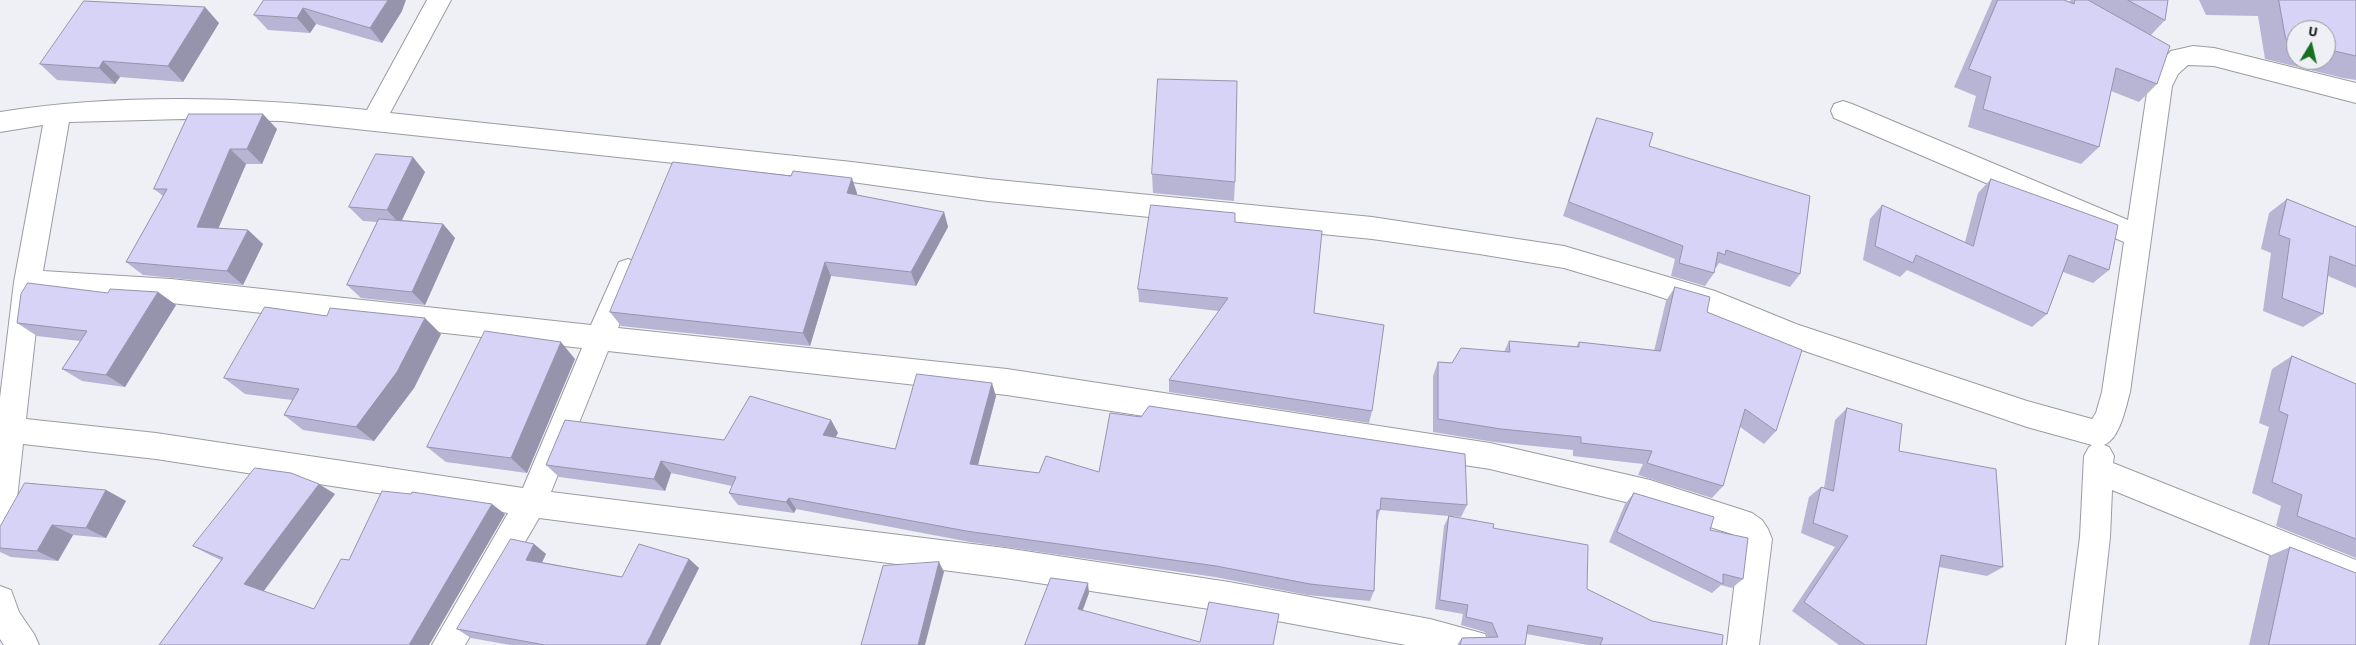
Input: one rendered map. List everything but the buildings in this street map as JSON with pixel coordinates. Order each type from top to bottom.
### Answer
[{"type":"street","points":[[373,122],[439,0]]},
{"type":"street","points":[[2082,645],[2095,537],[2100,472],[2098,434],[2109,418],[2116,392],[2164,58],[2194,54],[2214,57],[2356,93]]},
{"type":"street","points":[[0,122],[58,113],[183,109],[280,112],[852,172],[988,190],[1372,228],[1564,257],[1715,303],[1790,334],[2036,417],[2098,434]]},
{"type":"street","points":[[1843,111],[2137,236]]},
{"type":"street","points":[[0,517],[28,282],[58,113]]},
{"type":"street","points":[[666,180],[677,153]]},
{"type":"street","points":[[448,645],[531,503],[636,250]]},
{"type":"street","points":[[28,282],[171,291],[1037,386],[1490,456],[1650,494],[1741,523],[1751,530],[1758,540],[1743,645]]},
{"type":"street","points":[[11,430],[156,446],[531,503],[1005,563],[1220,595],[1430,634],[1474,645]]},
{"type":"street","points":[[2100,472],[2356,575]]},
{"type":"street","points":[[0,601],[5,619],[23,645]]}]
